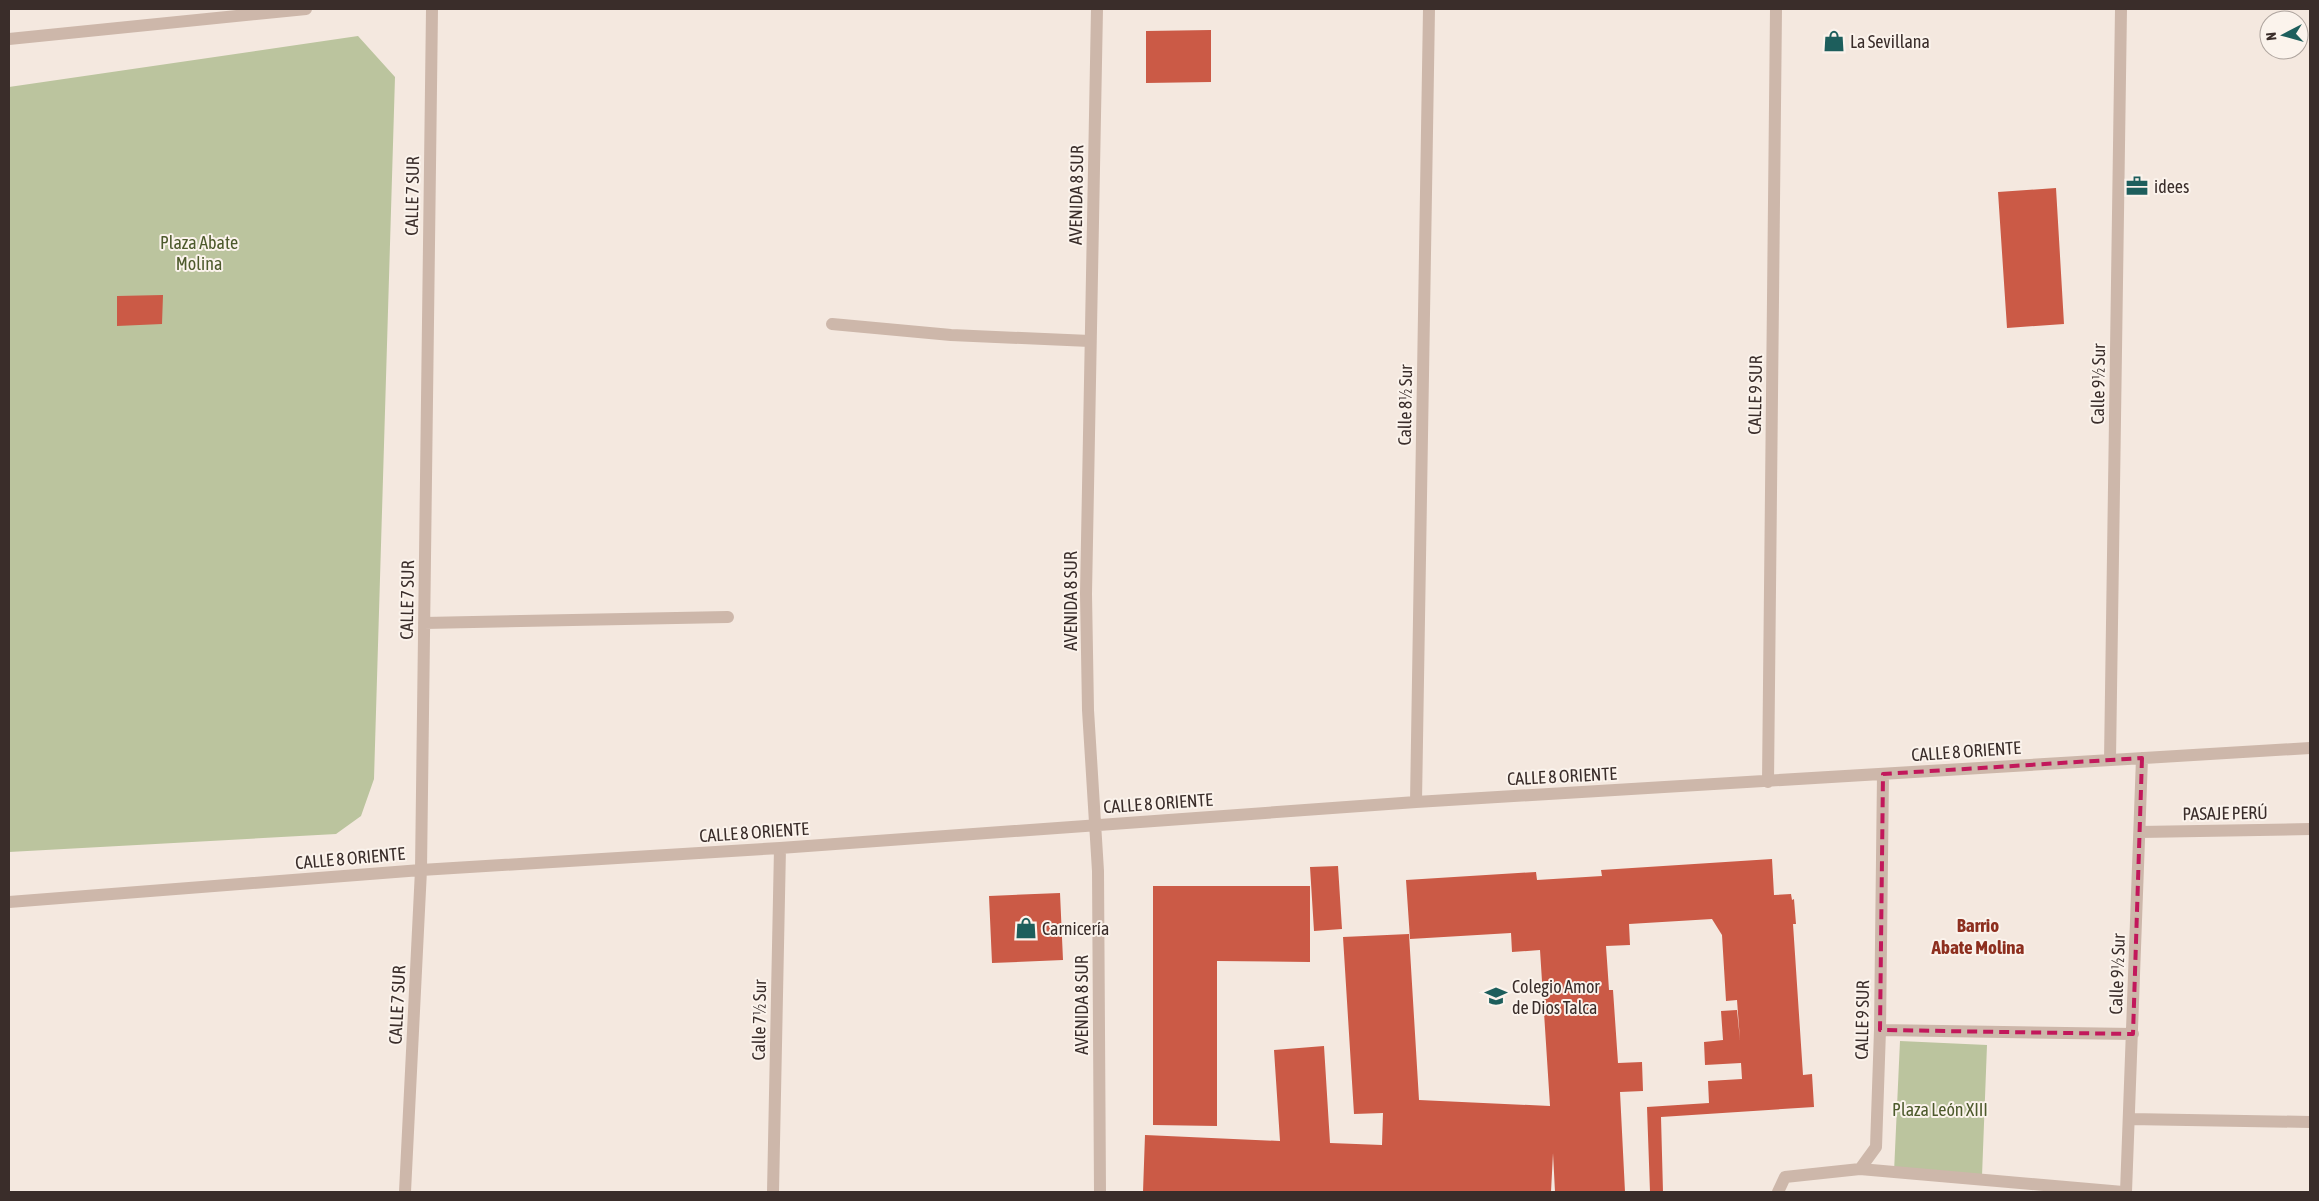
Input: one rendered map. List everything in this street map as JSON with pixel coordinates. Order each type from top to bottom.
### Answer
[{"type":"street","points":[[9,39],[306,9]]},
{"type":"street","name":"CALLE 7 SUR","points":[[405,1192],[422,870],[432,9]]},
{"type":"street","name":"AVENIDA 8 SUR","points":[[1097,9],[1086,594],[1088,710],[1098,871],[1100,1192]]},
{"type":"street","name":"Calle 8½ Sur","points":[[1416,802],[1429,9]]},
{"type":"street","name":"CALLE 9 SUR","points":[[1768,782],[1776,9]]},
{"type":"street","name":"Calle 9½ Sur","points":[[2110,760],[2121,9]]},
{"type":"street","points":[[832,324],[951,335],[1090,341]]},
{"type":"street","points":[[424,623],[728,617]]},
{"type":"street","name":"CALLE 8 ORIENTE","points":[[9,902],[422,870],[780,848],[1416,802],[2310,748]]},
{"type":"street","name":"Calle 9½ Sur","points":[[2125,1192],[2130,1119],[2142,758]]},
{"type":"street","name":"CALLE 9 SUR","points":[[1860,1169],[1876,1147],[1880,1030],[1883,774]]},
{"type":"street","name":"PASAJE PERÚ","points":[[2140,832],[2310,829]]},
{"type":"street","name":"Calle 7½ Sur","points":[[773,1192],[780,848]]},
{"type":"street","points":[[1880,1030],[2133,1034]]},
{"type":"street","points":[[2130,1119],[2310,1122]]},
{"type":"street","points":[[1778,1192],[1785,1177],[1860,1169],[2125,1192]]},
{"type":"highlighted area","points":[[2142,758],[2133,1034],[1880,1030],[1883,774]]},
{"type":"green space","name":"Plaza Abate Molina","points":[[358,36],[395,77],[374,779],[361,816],[336,834],[9,852],[9,87]]},
{"type":"green space","name":"Plaza León XIII","points":[[1900,1041],[1987,1045],[1982,1176],[1894,1172]]},
{"type":"building","points":[[1211,30],[1211,82],[1146,83],[1146,31]]},
{"type":"building","points":[[2056,188],[2064,324],[2007,328],[1998,192]]},
{"type":"building","points":[[163,295],[162,324],[117,326],[117,296]]},
{"type":"building","points":[[1772,859],[1774,895],[1791,894],[1792,900],[1794,899],[1796,924],[1793,924],[1803,1075],[1812,1074],[1814,1107],[1661,1117],[1663,1192],[1650,1192],[1647,1107],[1709,1103],[1708,1081],[1742,1079],[1741,1063],[1705,1065],[1704,1042],[1723,1040],[1721,1011],[1737,1010],[1740,1040],[1737,1000],[1726,1001],[1722,935],[1712,919],[1629,924],[1630,945],[1606,946],[1609,990],[1613,990],[1618,1063],[1642,1062],[1643,1091],[1620,1092],[1625,1192],[1555,1192],[1553,1153],[1551,1192],[1143,1192],[1145,1135],[1280,1141],[1274,1050],[1324,1046],[1330,1143],[1382,1145],[1383,1113],[1354,1114],[1343,937],[1409,934],[1419,1100],[1550,1106],[1540,950],[1512,952],[1511,933],[1410,939],[1406,880],[1536,872],[1537,880],[1602,876],[1601,870]]},
{"type":"building","points":[[1338,866],[1342,929],[1314,931],[1310,867]]},
{"type":"building","points":[[1153,886],[1310,886],[1310,962],[1217,961],[1217,1126],[1153,1125]]},
{"type":"building","name":"Carnicería","points":[[1060,893],[1063,960],[992,963],[989,896]]},
{"type":"place","name":"La Sevillana","points":[[1834,41]]},
{"type":"place","name":"idees","points":[[2137,186]]},
{"type":"place","name":"Carnicería","points":[[1026,928]]},
{"type":"place","name":"Colegio Amor de Dios Talca","points":[[1496,996]]},
{"type":"district","name":"Barrio Abate Molina","points":[[1978,936]]}]
